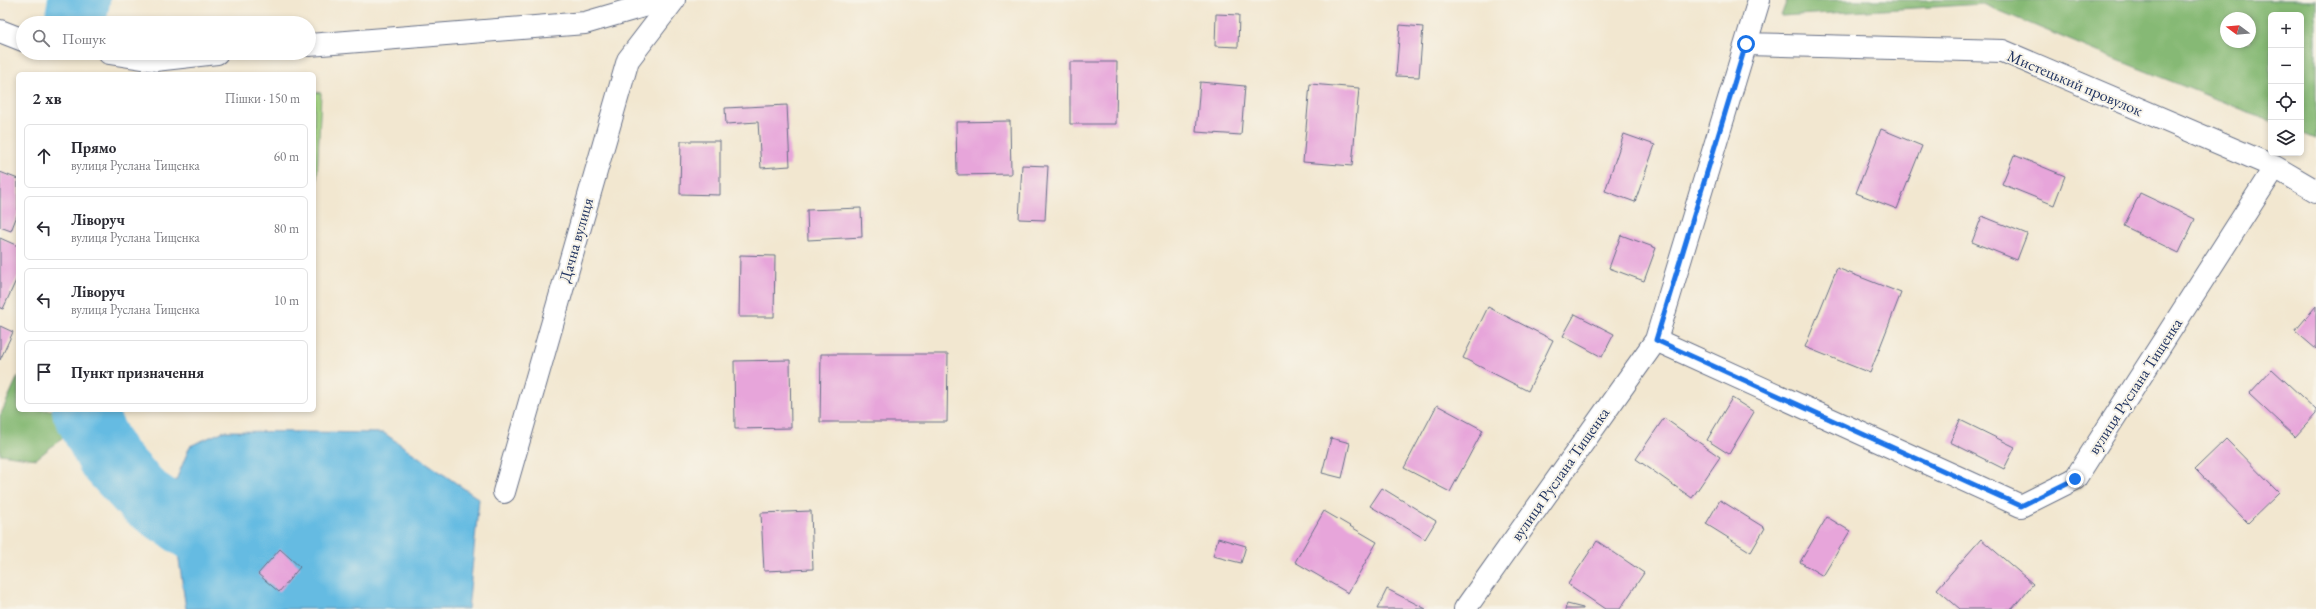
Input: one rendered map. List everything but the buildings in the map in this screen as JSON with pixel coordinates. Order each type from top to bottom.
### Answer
[{"type":"street","points":[[316,44],[585,23],[664,0]]},
{"type":"street","name":"Дачна вулиця","points":[[504,492],[628,60],[674,0]]},
{"type":"street","name":"вулиця Руслана Тищенка","points":[[1465,609],[1656,340],[1759,0]]},
{"type":"street","points":[[0,32],[16,38]]},
{"type":"street","name":"Мистецький провулок","points":[[1746,44],[2003,51],[2275,167],[2316,190]]},
{"type":"street","name":"вулиця Руслана Тищенка","points":[[1656,340],[2021,506],[2075,479],[2275,167]]},
{"type":"green space","points":[[1787,0],[2316,0],[2316,139],[2304,134],[2304,12],[2268,12],[2268,120],[2110,57],[1983,4],[1781,16]]},
{"type":"green space","points":[[316,92],[321,93],[316,197]]},
{"type":"green space","points":[[16,380],[16,412],[98,412],[36,459],[0,454],[0,416]]},
{"type":"water","points":[[224,431],[384,433],[479,499],[468,609],[186,609],[175,532],[125,489],[121,467],[174,485],[190,446]]},
{"type":"waterway","points":[[76,16],[79,0]]},
{"type":"waterway","points":[[84,412],[108,458],[144,497],[205,538],[247,609]]},
{"type":"route","points":[[1746,44],[1656,340],[2021,506],[2075,479]]}]
